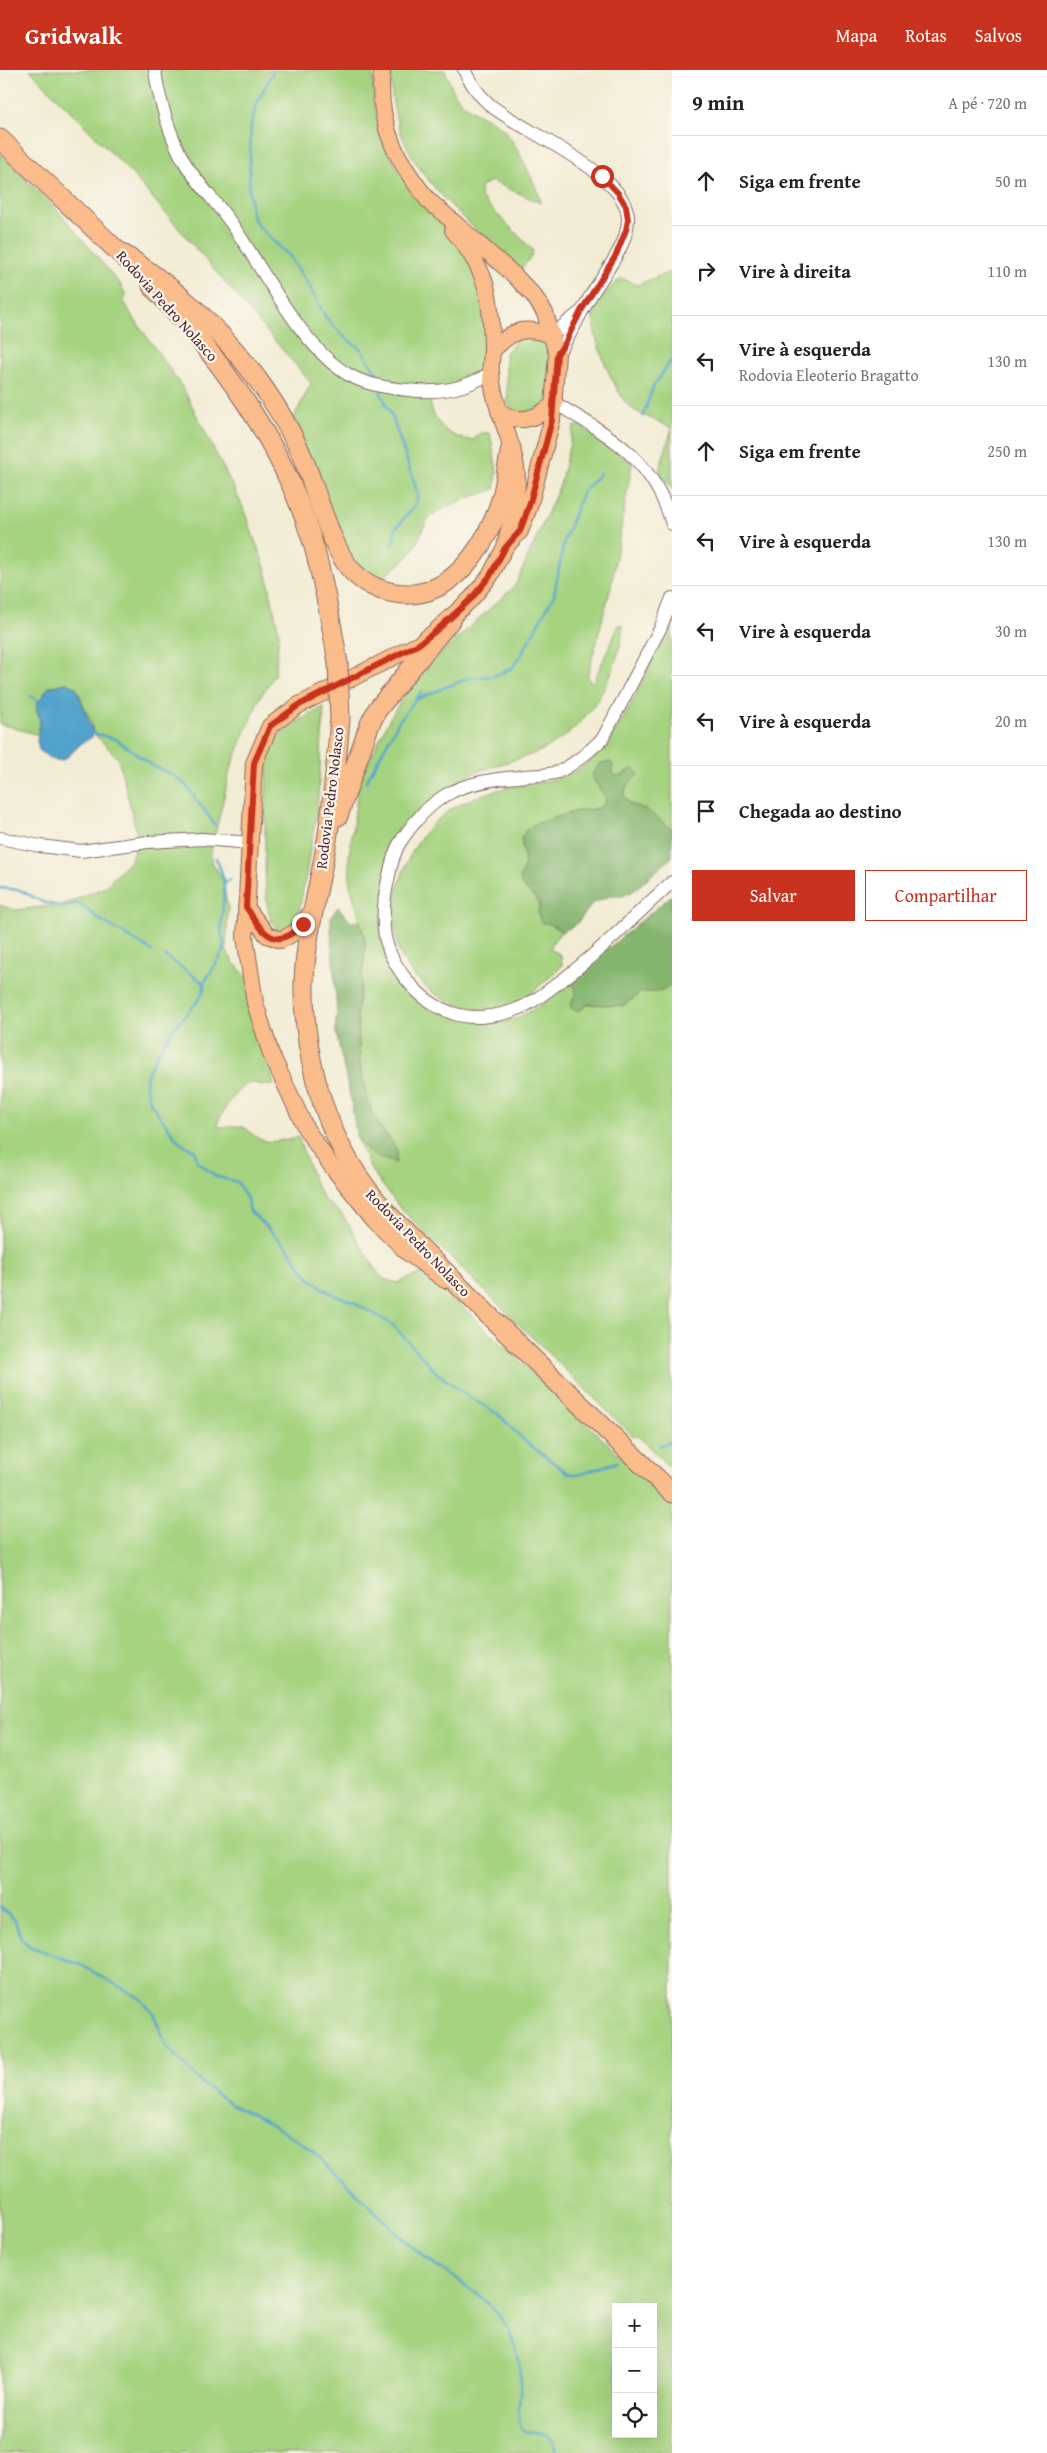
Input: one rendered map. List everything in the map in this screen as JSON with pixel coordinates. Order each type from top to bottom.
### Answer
[{"type":"highway","name":"Rodovia Pedro Nolasco","points":[[0,139],[118,251],[188,324],[232,379],[274,452],[297,500],[312,539],[326,591],[338,663],[340,720],[332,804],[325,853],[312,910],[304,984],[308,1040],[326,1117],[351,1166],[377,1203],[482,1309],[672,1493]]},
{"type":"highway","points":[[118,251],[142,266],[189,304],[248,366],[277,407],[300,450],[341,556],[352,572],[364,582],[378,589],[405,594],[424,593],[440,587],[462,570],[481,543],[494,517],[503,493],[511,448]]},
{"type":"highway","points":[[325,853],[369,726],[377,710],[452,618]]},
{"type":"main road","points":[[382,70],[380,88],[387,131],[401,163],[427,199],[466,245],[476,261],[487,286],[492,351],[491,373],[499,411],[516,468],[516,486],[505,548]]},
{"type":"main road","points":[[427,199],[490,252],[534,296],[545,313],[557,354],[552,420],[529,506],[520,531],[505,548],[490,576],[452,618],[419,644],[299,705],[270,726],[254,763],[245,937],[255,1003],[271,1054],[306,1129],[333,1168],[369,1213],[407,1252],[482,1309]]},
{"type":"main road","points":[[492,351],[505,337],[520,330],[552,335]]},
{"type":"main road","points":[[499,411],[514,419],[532,419],[554,403]]},
{"type":"main road","points":[[246,907],[267,935],[281,940],[297,931],[312,910]]},
{"type":"street","points":[[155,70],[165,111],[185,163],[234,227],[311,342],[331,362],[348,374],[370,383],[428,392],[462,387],[491,373]]},
{"type":"street","points":[[464,70],[469,80],[489,104],[602,176],[618,193],[626,206],[628,220],[626,230],[616,255],[557,354]]},
{"type":"street","points":[[552,335],[581,311]]},
{"type":"street","points":[[554,403],[610,436],[633,456],[652,479],[672,524]]},
{"type":"street","points":[[552,420],[574,415]]},
{"type":"street","points":[[672,598],[660,630],[603,738],[592,750],[556,772],[471,783],[454,790],[423,812],[401,840],[392,859],[384,897],[384,930],[391,954],[404,977],[431,1002],[452,1013],[480,1017],[500,1014],[529,1004],[566,978],[672,882]]},
{"type":"street","points":[[0,838],[67,850],[100,850],[148,842],[202,839],[251,843]]},
{"type":"street","points":[[51,855],[67,850]]},
{"type":"green space","points":[[30,70],[372,70],[374,104],[380,136],[398,170],[477,261],[491,352],[477,375],[429,396],[434,414],[449,432],[464,439],[473,440],[481,433],[490,433],[497,471],[495,489],[448,506],[432,516],[427,521],[417,543],[405,560],[380,579],[372,588],[342,554],[290,425],[311,383],[133,175]]},
{"type":"green space","points":[[392,70],[445,70],[455,93],[461,101],[502,128],[512,141],[530,175],[541,203],[491,181],[480,187],[481,198],[533,250],[531,257],[520,270],[451,206],[414,159],[401,132],[393,103]]},
{"type":"green space","points":[[0,154],[60,213],[120,284],[126,295],[124,301],[131,314],[184,390],[241,503],[266,570],[279,633],[275,674],[259,699],[230,770],[211,852],[213,864],[222,878],[228,908],[226,950],[233,962],[251,981],[274,1085],[250,1083],[240,1089],[221,1115],[217,1126],[243,1127],[259,1139],[269,1142],[298,1137],[314,1181],[324,1200],[342,1214],[378,1273],[384,1279],[397,1283],[425,1272],[672,1504],[672,2453],[0,2453],[0,905],[15,910],[62,905],[105,887],[131,860],[138,838],[118,758],[93,733],[92,725],[76,687],[66,683],[49,687],[36,708],[40,721],[39,735],[0,724]]},
{"type":"green space","points":[[672,271],[672,428],[639,413],[624,400],[610,376],[604,361],[593,320],[598,302],[621,278],[637,285]]},
{"type":"green space","points":[[527,335],[542,337],[555,351],[550,410],[519,417],[508,403],[505,354],[515,342]]},
{"type":"green space","points":[[574,426],[581,426],[632,463],[611,586],[587,678],[593,683],[619,625],[623,625],[615,664],[596,702],[583,719],[568,733],[552,745],[533,754],[478,771],[457,781],[448,787],[404,834],[380,922],[385,959],[408,990],[478,1023],[516,1019],[541,1005],[568,982],[575,986],[577,993],[572,1000],[580,1010],[588,1004],[623,1004],[635,998],[641,992],[657,992],[672,985],[672,1470],[639,1437],[632,1435],[400,1208],[371,1170],[356,1136],[368,1150],[384,1159],[394,1144],[373,1117],[361,1074],[357,1013],[365,955],[365,938],[350,885],[349,857],[359,781],[390,718],[412,684],[442,652],[515,586],[560,485]]},
{"type":"green space","points":[[672,428],[672,489],[659,471]]},
{"type":"green space","points":[[672,611],[672,829],[645,809],[630,804],[624,796],[626,787],[639,774],[628,770],[623,775],[615,776],[612,771],[604,804],[599,808],[573,812],[535,824],[521,839],[525,863],[520,878],[540,905],[538,914],[561,932],[552,943],[550,949],[561,955],[562,966],[532,993],[511,1005],[494,1009],[477,1009],[460,1006],[444,999],[416,977],[405,963],[397,946],[393,907],[400,880],[409,857],[421,838],[435,822],[452,809],[472,799],[495,791],[566,776],[589,762],[603,748],[627,712],[647,671]]},
{"type":"green space","points":[[324,707],[317,811],[297,924],[281,933],[273,924],[270,916],[266,891],[265,822],[269,756],[272,746],[282,733]]},
{"type":"green space","points":[[610,762],[613,764],[612,771],[615,776],[623,775],[633,768],[639,774],[626,787],[624,796],[630,804],[645,809],[672,829],[672,857],[632,892],[622,896],[610,896],[593,903],[579,921],[561,932],[555,926],[541,922],[538,914],[540,905],[535,897],[522,886],[520,878],[525,863],[521,839],[526,830],[535,824],[573,812],[599,808],[604,804],[606,798],[591,776],[600,763]]},
{"type":"green space","points":[[672,895],[672,985],[657,992],[641,992],[623,1006],[588,1004],[575,1011],[570,1007],[576,993],[575,987],[568,982]]},
{"type":"green space","points":[[338,907],[351,922],[359,921],[365,938],[365,955],[357,1013],[361,1074],[373,1117],[397,1150],[396,1163],[376,1157],[363,1146],[356,1136],[352,1105],[335,1028],[337,1014],[331,917]]},
{"type":"water","points":[[66,683],[76,687],[93,732],[92,737],[82,743],[63,760],[58,761],[39,750],[37,741],[40,721],[36,705],[49,687]]},
{"type":"waterway","points":[[274,70],[256,105],[251,126],[249,189],[252,215],[258,226],[290,257],[309,286],[326,318],[344,337],[360,348],[380,378]]},
{"type":"waterway","points":[[643,416],[653,387],[672,359]]},
{"type":"waterway","points":[[380,391],[393,419],[418,494],[415,505],[396,528],[392,546]]},
{"type":"waterway","points":[[417,699],[468,678],[494,676],[512,668],[554,595],[564,541],[583,491],[600,474]]},
{"type":"waterway","points":[[366,782],[399,721],[422,691]]},
{"type":"waterway","points":[[30,696],[40,702]]},
{"type":"waterway","points":[[92,733],[116,739],[153,766],[173,775],[184,783],[215,825]]},
{"type":"waterway","points":[[216,858],[224,881],[221,925],[225,949],[204,983],[204,990],[198,1001],[172,1030],[147,1074],[146,1088],[151,1104],[179,1142],[195,1151],[197,1161],[215,1176],[237,1182],[247,1199],[250,1211],[288,1248],[309,1278],[330,1293],[353,1302],[392,1324],[437,1373],[469,1397],[498,1414],[526,1442],[568,1473],[578,1475],[617,1462]]},
{"type":"waterway","points":[[224,884],[230,879]]},
{"type":"waterway","points":[[0,888],[20,890],[42,902],[64,907],[76,903],[80,904],[99,919],[152,951]]},
{"type":"waterway","points":[[165,956],[204,983]]},
{"type":"waterway","points":[[659,1446],[672,1441]]},
{"type":"waterway","points":[[0,1907],[15,1920],[21,1938],[29,1946],[81,1965],[141,1999],[153,2013],[167,2047],[205,2086],[229,2103],[283,2131],[303,2144],[332,2169],[413,2248],[465,2285],[489,2305],[508,2329],[515,2348],[521,2381],[518,2414],[521,2426],[524,2431],[541,2433],[550,2437],[554,2441],[557,2453]]},
{"type":"route","points":[[303,924],[287,938],[275,939],[267,935],[258,926],[246,907],[254,763],[263,738],[276,720],[299,705],[419,644],[452,618],[490,576],[505,548],[520,531],[529,506],[552,420],[557,354],[616,255],[626,230],[628,220],[626,206],[618,193],[602,176]]}]
